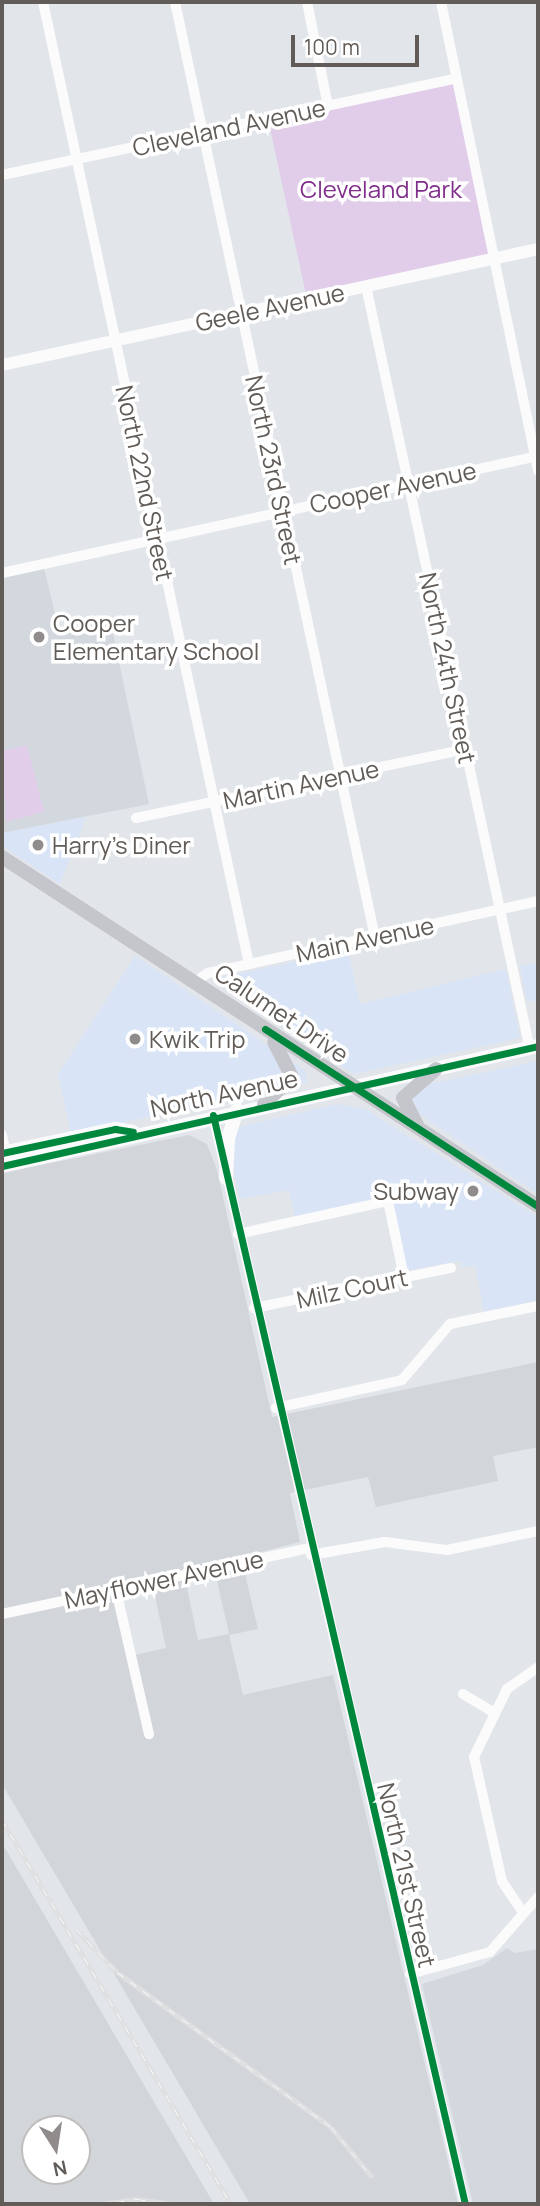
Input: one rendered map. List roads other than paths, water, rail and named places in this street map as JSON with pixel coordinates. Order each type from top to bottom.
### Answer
[{"type":"main road","name":"Calumet Drive","points":[[2,857],[349,1086],[538,1206]]},
{"type":"main road","points":[[264,1104],[287,1088],[293,1071],[265,1029]]},
{"type":"main road","name":"North Avenue","points":[[4,1159],[117,1142],[133,1132],[536,1049]]},
{"type":"main road","points":[[428,1136],[402,1100],[436,1069]]},
{"type":"main road","points":[[226,1178],[228,1139],[237,1110]]},
{"type":"street","name":"North 22nd Street","points":[[43,2],[249,964]]},
{"type":"street","name":"North 23rd Street","points":[[175,2],[375,937]]},
{"type":"street","points":[[307,2],[328,106]]},
{"type":"street","points":[[441,2],[538,471]]},
{"type":"street","name":"Cleveland Avenue","points":[[2,175],[457,78]]},
{"type":"street","name":"Geele Avenue","points":[[2,365],[538,249]]},
{"type":"street","name":"North 24th Street","points":[[366,286],[499,910],[536,1049]]},
{"type":"street","name":"Cooper Avenue","points":[[2,573],[537,456]]},
{"type":"street","name":"Martin Avenue","points":[[136,818],[466,749]]},
{"type":"street","name":"Main Avenue","points":[[195,982],[249,964],[538,901]]},
{"type":"street","name":"North 21st Street","points":[[213,1115],[276,1408],[465,2204]]},
{"type":"street","points":[[2,1135],[4,1159]]},
{"type":"street","points":[[238,1234],[388,1201],[404,1277]]},
{"type":"street","name":"Milz Court","points":[[254,1308],[451,1268]]},
{"type":"street","points":[[276,1408],[402,1380],[450,1324],[538,1306]]},
{"type":"street","name":"Mayflower Avenue","points":[[2,1614],[310,1552],[385,1542],[447,1550],[538,1531]]},
{"type":"street","points":[[116,1590],[149,1734]]},
{"type":"street","points":[[522,1911],[502,1881],[475,1768],[476,1747],[493,1712],[514,1681],[538,1667]]},
{"type":"street","points":[[463,1694],[493,1712]]},
{"type":"street","points":[[410,1974],[480,1958],[504,1938],[522,1911],[538,1897]]},
{"type":"railway","points":[[2,1820],[231,2204]]},
{"type":"railway","points":[[76,1929],[117,1972],[331,2127],[372,2177]]},
{"type":"railway","points":[[101,2204],[137,2199],[171,2204]]},
{"type":"place","name":"Cooper Elementary School","points":[[39,637]]},
{"type":"place","name":"Harry's Diner","points":[[38,845]]},
{"type":"place","name":"Kwik Trip","points":[[135,1039]]},
{"type":"place","name":"Subway","points":[[473,1191]]},
{"type":"park label","name":"Cleveland Park","points":[[381,189]]}]
